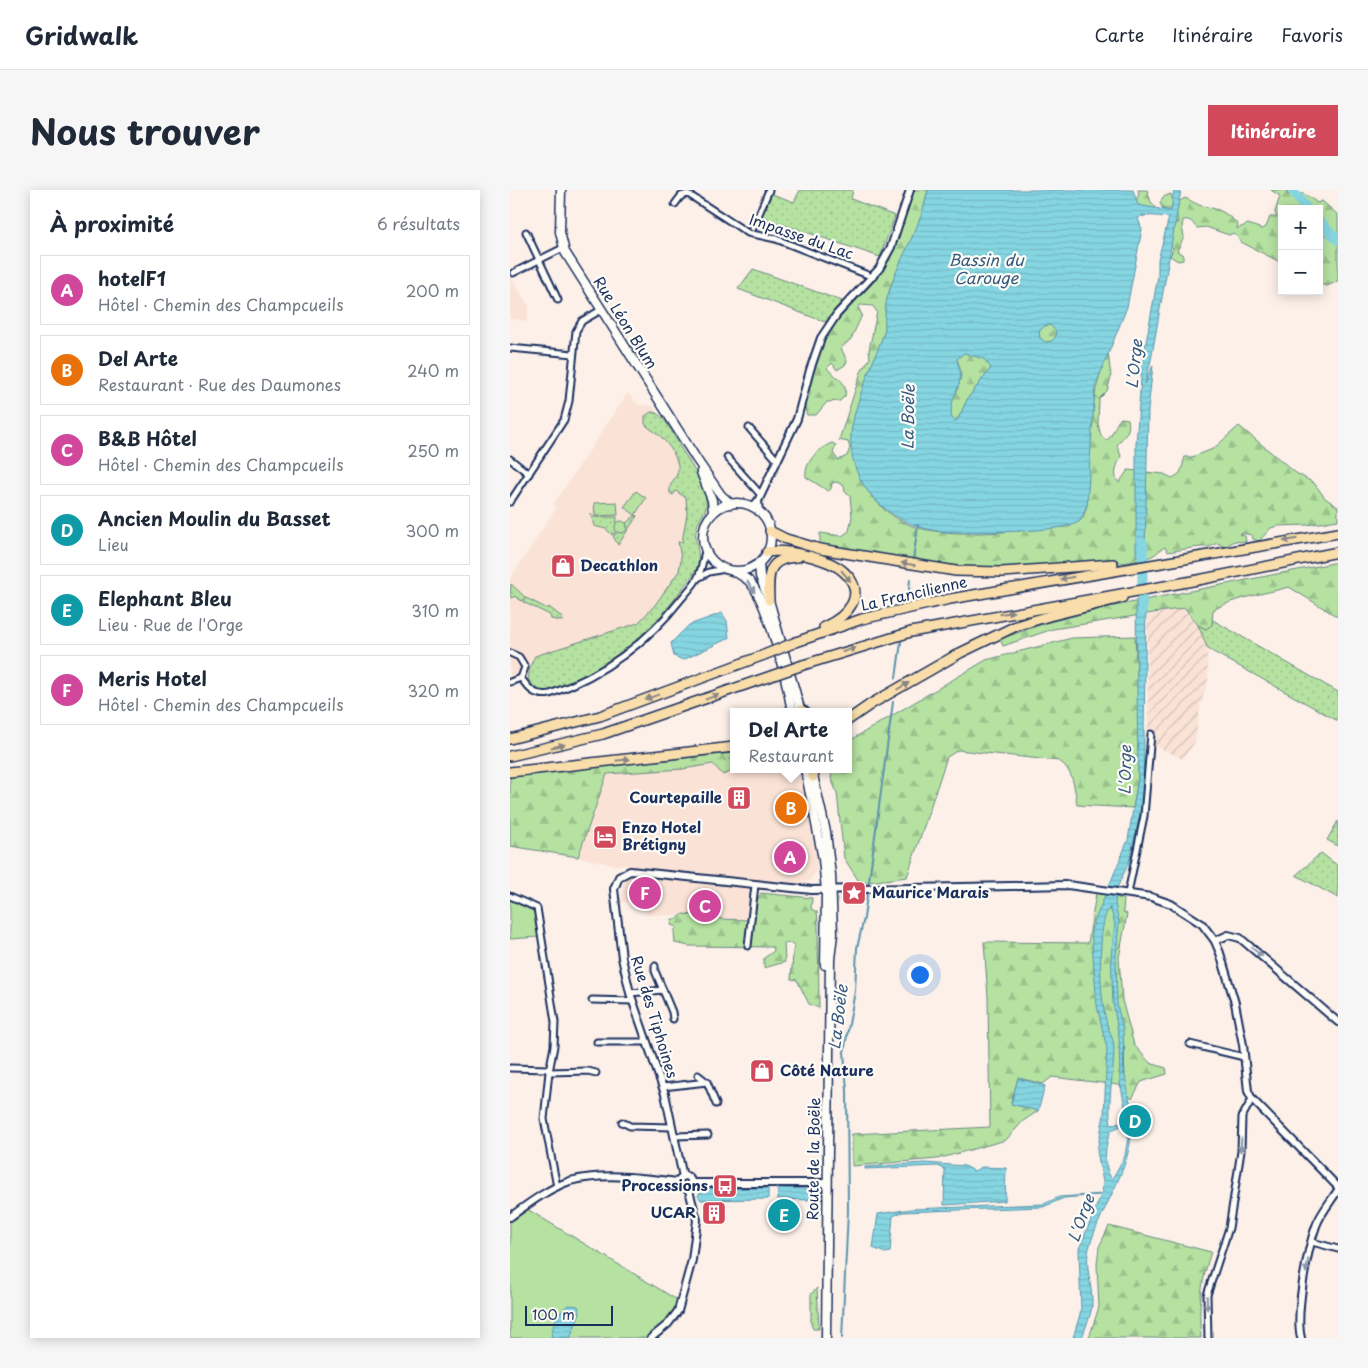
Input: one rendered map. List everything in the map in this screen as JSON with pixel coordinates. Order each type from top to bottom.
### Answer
[{"type":"highway","points":[[770,530],[786,539],[820,549],[956,571],[1002,572],[1120,563],[1130,566]]},
{"type":"highway","name":"La Francilienne","points":[[510,739],[600,716],[807,638],[862,619],[903,608],[1130,566],[1338,533]]},
{"type":"highway","points":[[767,552],[790,552],[826,562],[843,571],[854,586],[850,609],[844,616],[814,632],[807,638]]},
{"type":"highway","points":[[510,756],[603,734],[803,665],[912,632],[1149,591],[1338,552]]},
{"type":"highway","points":[[769,600],[768,582],[772,567],[782,558],[803,556]]},
{"type":"highway","points":[[852,717],[960,653],[1016,626],[1126,595]]},
{"type":"highway","points":[[852,712],[861,710]]},
{"type":"highway","points":[[510,772],[730,748]]},
{"type":"main road","name":"Rue Léon Blum","points":[[561,190],[560,232],[563,248],[697,460],[721,495],[732,504]]},
{"type":"main road","name":"Rue Léon Blum","points":[[697,460],[712,500],[713,513]]},
{"type":"main road","points":[[729,570],[745,570],[759,563],[767,552],[770,543],[770,530],[756,509],[732,504],[713,513],[703,533],[706,551],[712,560],[729,570],[748,580],[763,608],[779,656],[791,703],[797,708]]},
{"type":"main road","points":[[759,563],[760,576],[769,600],[799,708]]},
{"type":"main road","points":[[806,773],[819,832],[829,891]]},
{"type":"main road","points":[[813,773],[826,832],[829,891]]},
{"type":"main road","name":"Route de la Boële","points":[[821,1338],[829,891]]},
{"type":"main road","name":"Route de la Boële","points":[[825,1183],[826,1338]]},
{"type":"street","points":[[753,228],[769,190]]},
{"type":"street","points":[[756,509],[797,419],[821,338],[838,314],[872,277],[891,247],[910,190]]},
{"type":"street","name":"Impasse du Lac","points":[[676,204],[681,196],[688,194],[748,234],[776,239],[872,277]]},
{"type":"street","points":[[526,232],[558,300]]},
{"type":"street","points":[[513,273],[563,248]]},
{"type":"street","points":[[510,502],[559,430],[566,412],[578,326],[601,310]]},
{"type":"street","points":[[510,348],[573,354]]},
{"type":"street","points":[[749,428],[777,460]]},
{"type":"street","points":[[728,457],[760,498]]},
{"type":"street","points":[[510,460],[529,474]]},
{"type":"street","points":[[521,678],[531,691],[544,695],[592,676],[646,638],[671,613],[698,578],[706,551]]},
{"type":"street","points":[[698,578],[709,572],[729,570]]},
{"type":"street","points":[[510,654],[515,654],[523,660],[525,667],[521,678]]},
{"type":"street","points":[[510,682],[521,678]]},
{"type":"street","points":[[1128,893],[1144,816],[1151,734]]},
{"type":"street","name":"Rue des Tiphoines","points":[[681,1179],[675,1136],[663,1087],[630,993],[620,946],[614,895],[619,877],[630,871],[755,885]]},
{"type":"street","points":[[748,946],[755,885],[829,891],[1068,885],[1119,891],[1171,904],[1202,924],[1215,941],[1235,1003],[1248,1091],[1252,1099],[1338,1188],[1316,1224],[1299,1313],[1301,1338]]},
{"type":"street","points":[[510,896],[537,908],[554,1022],[554,1046],[549,1071],[544,1119],[557,1187]]},
{"type":"street","points":[[1215,941],[1228,935],[1240,938],[1338,1022]]},
{"type":"street","points":[[655,966],[672,1012],[672,1018]]},
{"type":"street","points":[[630,993],[663,990]]},
{"type":"street","points":[[592,1000],[633,1000]]},
{"type":"street","points":[[597,1042],[647,1042]]},
{"type":"street","points":[[1190,1044],[1244,1057]]},
{"type":"street","points":[[510,1068],[588,1071],[596,1074]]},
{"type":"street","points":[[698,1075],[707,1082],[716,1104]]},
{"type":"street","points":[[663,1087],[707,1082]]},
{"type":"street","points":[[1208,1338],[1207,1295],[1229,1228],[1240,1160],[1242,1117],[1252,1099]]},
{"type":"street","points":[[622,1122],[630,1126],[672,1126]]},
{"type":"street","points":[[675,1136],[708,1135]]},
{"type":"street","points":[[510,1217],[557,1187],[570,1182],[600,1176],[689,1178],[698,1228],[682,1299],[672,1319],[651,1338]]},
{"type":"street","points":[[681,1179],[681,1187],[689,1185],[825,1183]]},
{"type":"street","points":[[1312,1242],[1338,1249]]},
{"type":"shaded area","points":[[510,277],[529,306],[527,321],[510,319]]},
{"type":"shaded area","points":[[628,393],[639,405],[653,406],[694,470],[705,498],[706,506],[696,532],[698,563],[676,600],[659,621],[632,645],[585,676],[566,685],[531,686],[510,682],[510,579],[556,508],[553,505]]},
{"type":"shaded area","points":[[1185,608],[1203,633],[1207,644],[1208,680],[1200,707],[1195,742],[1183,759],[1151,744],[1152,732],[1148,731],[1147,616]]},
{"type":"shaded area","points":[[730,764],[730,773],[799,773],[806,790],[818,858],[816,872],[810,880],[801,885],[755,885],[750,918],[748,920],[710,917],[706,916],[705,912],[695,915],[645,915],[646,903],[620,902],[627,864],[614,865],[578,857],[607,774]]},
{"type":"green space","points":[[800,190],[853,190],[851,199],[895,216],[880,257],[761,217],[772,194],[794,202]]},
{"type":"green space","points":[[913,190],[928,190],[916,231],[889,292],[885,329],[860,397],[852,438],[854,459],[861,480],[875,500],[891,514],[903,522],[923,529],[957,533],[1069,527],[1083,518],[1087,505],[1090,427],[1096,389],[1108,352],[1111,377],[1107,391],[1099,399],[1098,424],[1101,436],[1107,440],[1121,418],[1128,419],[1128,431],[1117,445],[1121,456],[1116,473],[1119,483],[1128,470],[1164,474],[1172,478],[1182,470],[1185,457],[1192,457],[1213,449],[1239,426],[1296,473],[1314,483],[1325,498],[1338,507],[1338,520],[1307,525],[1277,526],[1271,528],[1259,541],[1253,539],[1252,535],[1241,533],[1245,536],[1246,542],[1234,541],[1225,547],[1217,543],[1210,547],[1168,552],[1165,547],[1154,555],[1140,560],[1065,568],[1030,569],[959,566],[820,546],[820,533],[842,536],[849,531],[852,516],[850,496],[845,492],[844,486],[837,482],[832,483],[831,489],[828,491],[806,477],[807,466],[813,456],[822,448],[832,443],[836,445],[833,453],[838,460],[847,456],[850,448],[848,442],[839,440],[861,372],[870,358],[869,350],[877,312],[873,306],[861,305],[858,307],[862,315],[851,339],[841,348],[847,361],[845,365],[837,370],[832,363],[827,368],[842,382],[845,396],[840,401],[827,402],[816,415],[807,415],[804,406],[810,395],[809,379],[822,342],[833,325],[872,284],[886,264]]},
{"type":"green space","points":[[1138,190],[1147,190],[1151,202],[1156,207],[1143,217],[1136,206]]},
{"type":"green space","points":[[1271,190],[1286,190],[1288,195],[1300,193],[1317,203],[1322,201],[1338,215],[1338,281],[1327,286],[1323,285],[1323,205],[1278,205],[1278,261],[1241,242],[1234,233],[1229,235],[1206,227],[1197,228],[1188,220],[1183,220],[1184,237],[1177,251],[1183,255],[1183,260],[1178,261],[1170,256],[1173,249],[1171,239],[1177,214],[1174,209],[1163,209],[1160,203],[1163,197],[1171,194],[1173,202],[1176,203],[1185,198],[1199,205],[1218,210],[1238,224],[1237,229],[1248,224],[1262,229],[1266,227],[1270,217],[1277,217],[1275,212],[1280,196]]},
{"type":"green space","points":[[753,269],[842,301],[825,322],[738,289]]},
{"type":"green space","points":[[1048,325],[1054,328],[1057,334],[1054,340],[1048,343],[1042,340],[1039,334],[1042,328]]},
{"type":"green space","points":[[961,353],[983,358],[991,368],[968,398],[958,419],[955,421],[952,420],[951,409],[960,380],[957,359]]},
{"type":"green space","points":[[651,412],[656,413],[665,420],[702,485],[706,507],[696,531],[698,565],[690,579],[666,610],[637,640],[603,665],[565,685],[545,693],[538,692],[530,685],[529,679],[530,668],[535,656],[638,623],[655,605],[679,571],[681,558],[678,542],[682,542],[687,514],[686,498],[676,491],[673,495],[670,493],[670,487],[678,471],[677,462],[673,452],[666,443],[645,424],[645,416]]},
{"type":"green space","points":[[636,491],[646,498],[635,515],[624,507]]},
{"type":"green space","points":[[617,502],[618,515],[595,516],[594,503]]},
{"type":"green space","points":[[591,514],[592,517],[617,517],[616,532],[612,535],[606,529],[594,526]]},
{"type":"green space","points":[[636,515],[618,545],[613,536],[627,526],[626,523]]},
{"type":"green space","points":[[623,521],[626,522],[626,532],[619,533],[616,532],[615,525],[616,522]]},
{"type":"green space","points":[[1338,562],[1338,617],[1289,587],[1241,599],[1213,610],[1212,625],[1206,629],[1198,625],[1185,608],[1053,629],[1003,646],[1000,639],[1045,623],[1109,607]]},
{"type":"green space","points":[[511,584],[525,597],[522,601],[514,596],[510,597]]},
{"type":"green space","points":[[526,598],[548,609],[549,607],[563,618],[562,621],[551,619],[550,615],[523,602]]},
{"type":"green space","points":[[1211,619],[1338,692],[1338,721],[1208,649],[1198,625],[1206,629]]},
{"type":"green space","points":[[1135,636],[1139,710],[1138,778],[1133,808],[1077,805],[1070,774],[1059,761],[958,750],[947,757],[907,877],[860,883],[844,858],[837,793],[831,778],[832,773],[852,773],[852,739],[986,660],[1072,638]]},
{"type":"green space","points":[[730,753],[730,772],[723,775],[713,764],[683,769],[607,774],[578,857],[510,846],[510,776]]},
{"type":"green space","points":[[1338,821],[1338,846],[1327,840]]},
{"type":"green space","points":[[1321,853],[1338,866],[1338,898],[1296,875]]},
{"type":"green space","points":[[761,893],[812,898],[811,909],[817,912],[818,920],[819,1008],[809,1004],[797,980],[791,979],[794,944],[784,943],[785,962],[764,968],[764,958],[774,951],[773,947],[689,946],[675,943],[674,931],[677,927],[671,925],[672,919],[677,919],[683,914],[695,915],[698,911],[704,911],[706,916],[710,917],[712,912],[717,912],[720,919],[747,920]]},
{"type":"green space","points":[[1096,893],[1124,899],[1123,912],[1127,914],[1119,958],[1122,1000],[1134,1045],[1150,1063],[1166,1068],[1167,1074],[1141,1082],[1132,1099],[1119,1085],[1052,1077],[1043,1084],[1018,1078],[1011,1103],[1038,1111],[1023,1121],[1006,1140],[937,1159],[852,1166],[852,1134],[990,1127],[988,997],[984,942],[1088,943]]},
{"type":"green space","points":[[510,900],[535,912],[539,937],[510,939]]},
{"type":"green space","points":[[527,1209],[679,1301],[670,1317],[646,1338],[510,1338],[510,1221]]},
{"type":"green space","points":[[1109,1226],[1211,1252],[1201,1294],[1201,1338],[1089,1338],[1099,1307],[1097,1264],[1099,1247]]},
{"type":"green space","points":[[817,1288],[819,1329],[813,1329],[811,1324],[811,1294]]},
{"type":"water","name":"Bassin du Carouge","points":[[928,190],[1133,190],[1138,205],[1171,211],[1174,190],[1181,190],[1151,360],[1145,384],[1153,365],[1148,410],[1145,555],[1136,556],[1136,444],[1142,365],[1158,276],[1158,260],[1169,217],[1142,215],[1138,219],[1142,229],[1127,307],[1095,387],[1087,505],[1080,521],[1071,525],[1039,530],[953,532],[932,530],[912,524],[893,515],[877,502],[865,486],[856,468],[851,448],[852,426],[862,390],[884,333],[885,308],[889,292],[925,204]],"holes":[[[1050,325],[1055,330],[1056,336],[1052,341],[1045,342],[1040,338],[1039,332],[1044,326]],[[964,353],[984,359],[991,368],[968,398],[958,419],[955,421],[952,418],[951,408],[960,376],[957,359]]]},
{"type":"water","points":[[1146,598],[1143,801],[1129,862],[1117,888],[1109,886],[1128,840],[1138,778],[1136,600]]},
{"type":"water","points":[[722,613],[727,621],[729,638],[683,660],[674,656],[671,643],[689,625]]},
{"type":"water","points":[[1106,893],[1116,895],[1115,903],[1119,923],[1116,957],[1117,1005],[1123,1029],[1125,1076],[1133,1118],[1132,1126],[1129,1126],[1128,1123],[1111,1130],[1107,1142],[1106,1161],[1112,1179],[1125,1156],[1128,1137],[1131,1137],[1124,1166],[1089,1248],[1087,1262],[1092,1305],[1082,1338],[1073,1338],[1081,1311],[1079,1249],[1101,1195],[1064,1198],[1043,1207],[902,1212],[893,1216],[890,1252],[885,1253],[873,1248],[878,1214],[911,1209],[1044,1204],[1059,1197],[1102,1194],[1103,1182],[1097,1151],[1104,1115],[1107,1049],[1097,1006],[1091,930]],"holes":[[[1110,907],[1115,924],[1111,956],[1113,1003],[1119,1037],[1120,1082],[1128,1121],[1111,1125],[1110,1107],[1114,1049],[1104,1010],[1100,961],[1103,928]]]},
{"type":"water","points":[[1018,1078],[1045,1086],[1038,1111],[1011,1104]]},
{"type":"water","points":[[925,1163],[965,1166],[974,1171],[982,1167],[1006,1168],[1005,1201],[944,1205],[945,1169],[938,1166],[865,1169],[865,1167]]},
{"type":"water","points":[[768,1188],[768,1199],[701,1200],[698,1196],[702,1189]]},
{"type":"water","points":[[778,1188],[808,1189],[811,1196],[808,1200],[778,1199]]},
{"type":"water","points":[[568,1305],[578,1306],[580,1313],[570,1338],[551,1338],[556,1319]]},
{"type":"waterway","points":[[1292,190],[1304,205]]},
{"type":"waterway","points":[[1323,225],[1338,240]]},
{"type":"waterway","name":"La Boële","points":[[913,560],[918,525]]},
{"type":"waterway","name":"L'Orge","points":[[1142,611],[1143,543]]},
{"type":"waterway","name":"La Boële","points":[[909,590],[910,579]]},
{"type":"waterway","name":"La Boële","points":[[896,678],[901,642]]},
{"type":"waterway","name":"La Boële","points":[[842,1338],[848,1211],[847,1090],[844,1052],[855,991],[857,948],[864,918],[893,702]]},
{"type":"waterway","points":[[1124,1047],[1124,1074]]},
{"type":"waterway","points":[[1130,1139],[1131,1126]]},
{"type":"place","name":"Decathlon","points":[[563,566]]},
{"type":"place","name":"Courtepaille","points":[[739,798]]},
{"type":"place","name":"Del Arte","points":[[791,808]]},
{"type":"place","name":"Enzo Hotel Brétigny","points":[[605,837]]},
{"type":"place","name":"hotelF1","points":[[790,857]]},
{"type":"place","name":"Meris Hotel","points":[[645,893]]},
{"type":"place","name":"Maurice Marais","points":[[854,893]]},
{"type":"place","name":"B&B Hôtel","points":[[705,906]]},
{"type":"place","name":"Côté Nature","points":[[762,1071]]},
{"type":"place","name":"Ancien Moulin du Basset","points":[[1135,1121]]},
{"type":"place","name":"Processions","points":[[725,1186]]},
{"type":"place","name":"UCAR","points":[[714,1213]]},
{"type":"place","name":"Elephant Bleu","points":[[784,1215]]}]
